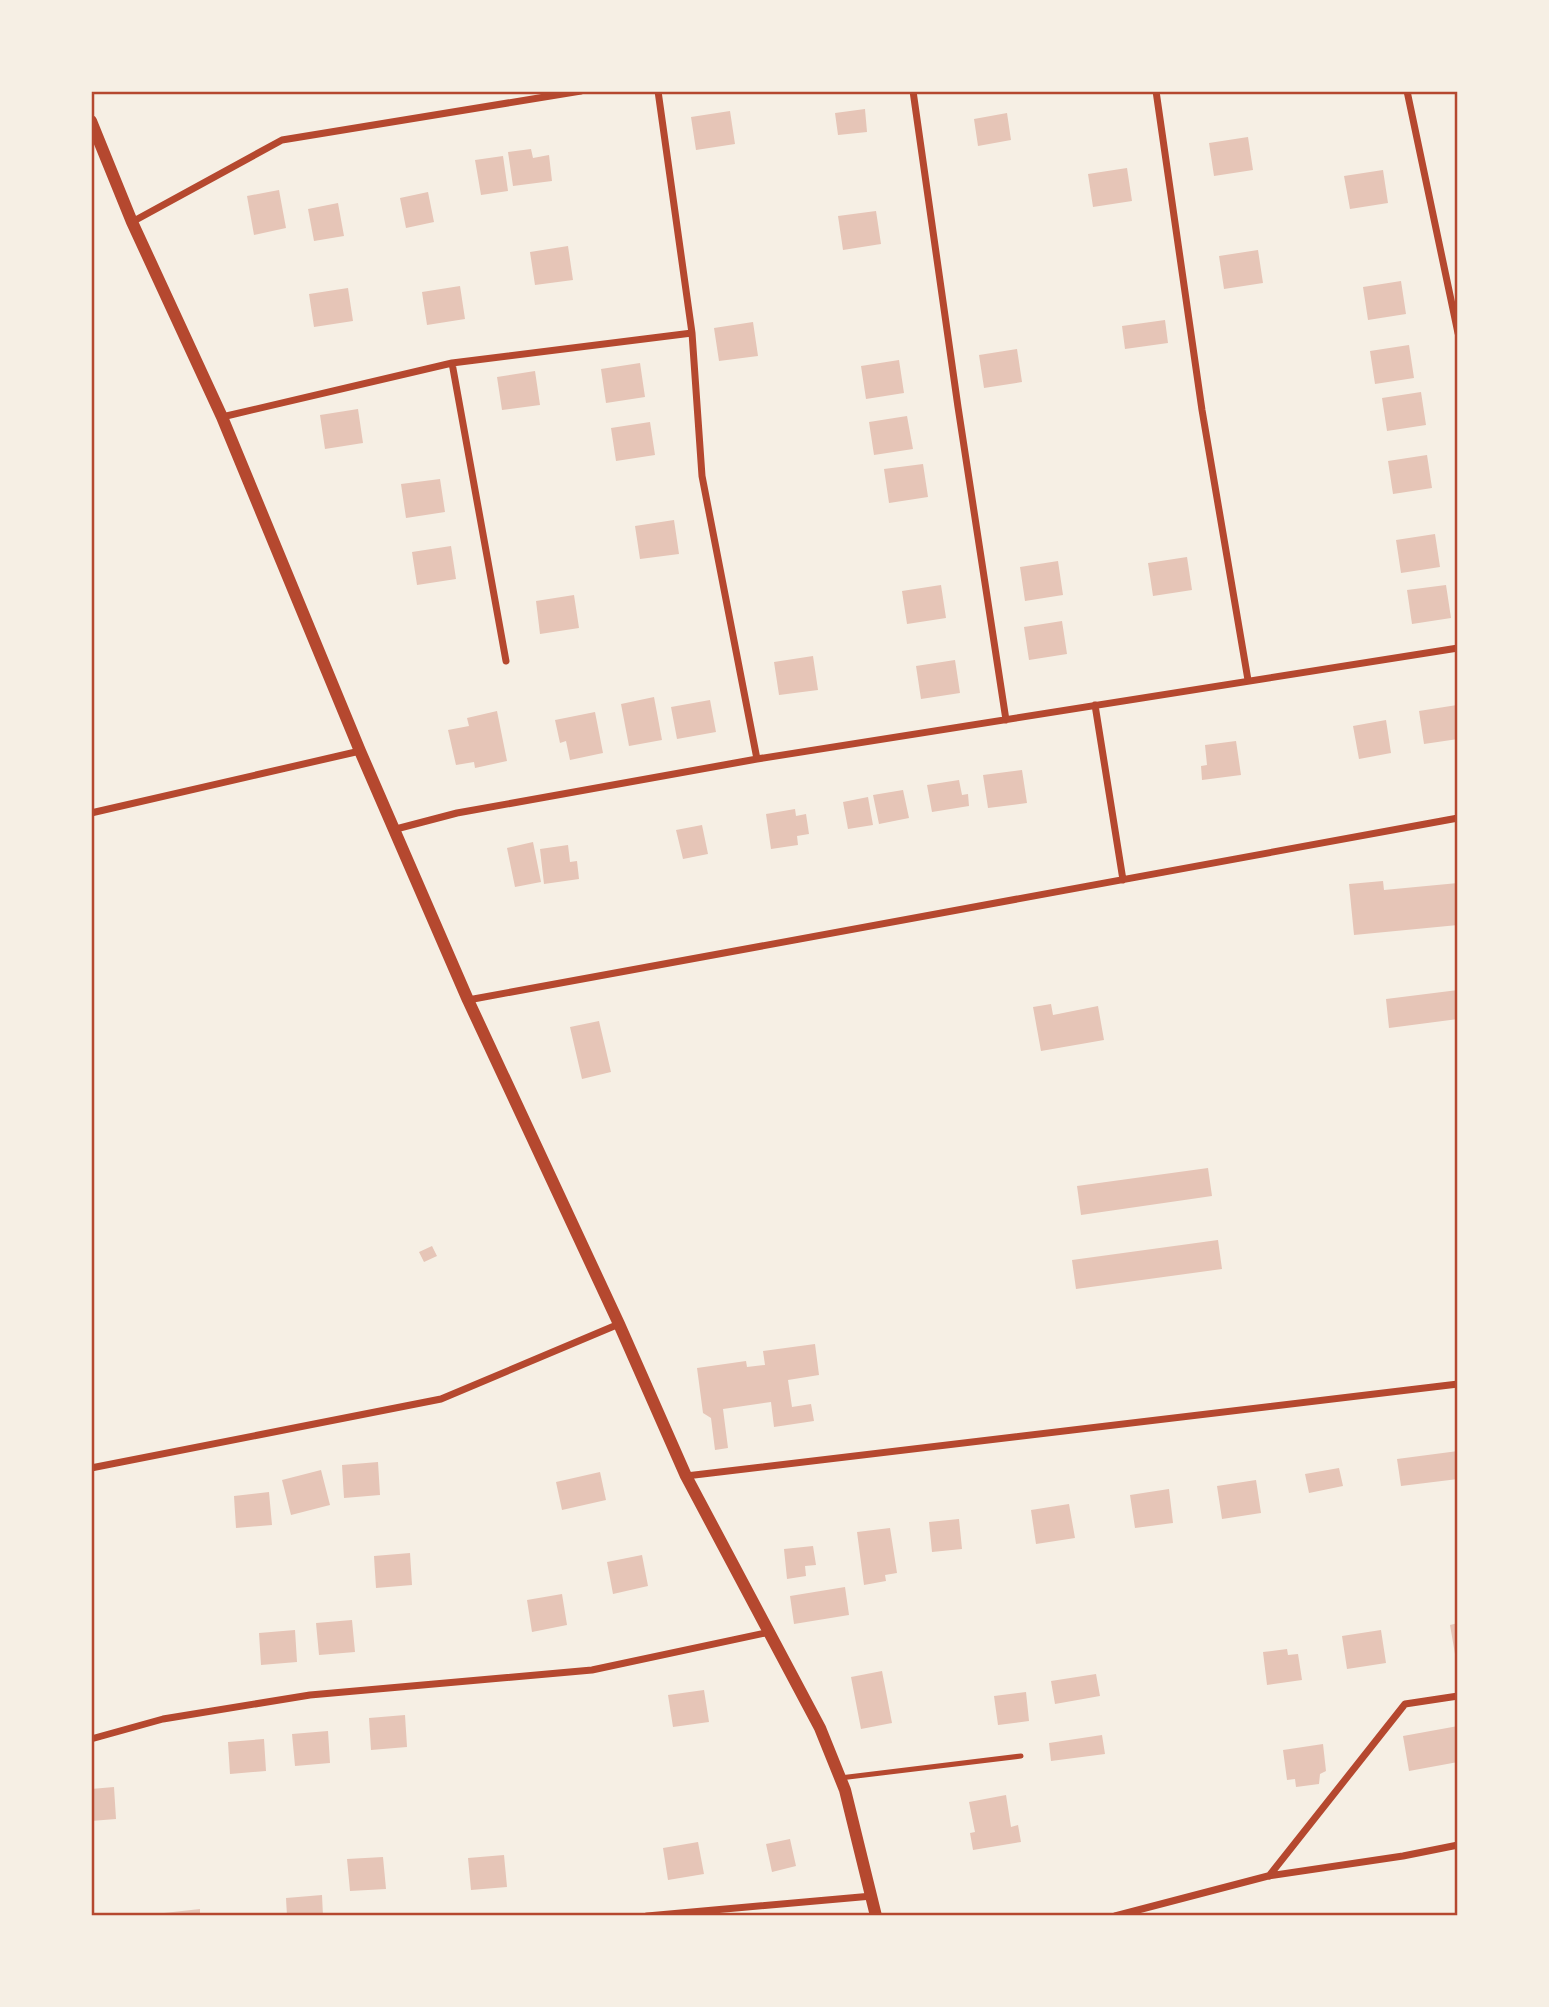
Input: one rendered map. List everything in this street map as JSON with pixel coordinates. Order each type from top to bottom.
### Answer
[{"type":"street","points":[[132,222],[282,140],[581,91]]},
{"type":"street","points":[[658,91],[692,333],[702,476],[757,759]]},
{"type":"street","points":[[913,91],[1006,720]]},
{"type":"street","points":[[1156,91],[1202,410],[1248,680]]},
{"type":"street","points":[[1407,91],[1458,333]]},
{"type":"street","points":[[91,121],[132,222],[222,416],[360,751],[468,1000],[619,1324],[686,1476],[820,1728],[840,1778],[876,1916]]},
{"type":"street","points":[[222,416],[452,363],[692,333]]},
{"type":"street","points":[[452,363],[506,661]]},
{"type":"street","points":[[396,829],[457,813],[757,759],[1458,648]]},
{"type":"street","points":[[1095,705],[1123,880]]},
{"type":"street","points":[[91,813],[360,751]]},
{"type":"street","points":[[468,1000],[1458,818]]},
{"type":"street","points":[[91,1468],[441,1399],[619,1324]]},
{"type":"street","points":[[686,1476],[1458,1384]]},
{"type":"street","points":[[91,1739],[163,1719],[310,1695],[592,1670],[770,1632]]},
{"type":"street","points":[[1268,1876],[1405,1704],[1458,1696]]},
{"type":"street","points":[[1115,1916],[1268,1876],[1458,1845]]},
{"type":"street","points":[[647,1916],[872,1896]]},
{"type":"lane","points":[[840,1778],[1021,1756]]},
{"type":"building","points":[[865,109],[867,132],[838,135],[835,113]]},
{"type":"building","points":[[730,111],[735,144],[696,150],[691,117]]},
{"type":"building","points":[[1007,113],[1011,140],[978,146],[974,119]]},
{"type":"building","points":[[1248,137],[1253,170],[1214,176],[1209,143]]},
{"type":"building","points":[[531,149],[533,158],[549,155],[552,181],[513,186],[508,152]]},
{"type":"building","points":[[503,156],[508,191],[481,195],[475,160]]},
{"type":"building","points":[[1127,168],[1132,201],[1093,207],[1088,174]]},
{"type":"building","points":[[1383,170],[1388,203],[1350,209],[1344,176]]},
{"type":"building","points":[[279,190],[286,228],[254,235],[247,196]]},
{"type":"building","points":[[428,192],[434,222],[406,228],[400,198]]},
{"type":"building","points":[[338,203],[344,236],[314,241],[308,209]]},
{"type":"building","points":[[876,211],[881,244],[843,250],[838,216]]},
{"type":"building","points":[[568,246],[573,280],[535,285],[530,252]]},
{"type":"building","points":[[1258,250],[1263,283],[1224,289],[1219,256]]},
{"type":"building","points":[[1401,281],[1406,314],[1368,320],[1363,287]]},
{"type":"building","points":[[460,286],[465,319],[427,325],[422,292]]},
{"type":"building","points":[[348,288],[353,321],[314,327],[309,294]]},
{"type":"building","points":[[1165,320],[1168,343],[1125,349],[1122,326]]},
{"type":"building","points":[[753,322],[758,356],[719,361],[714,328]]},
{"type":"building","points":[[1409,345],[1414,378],[1375,384],[1370,351]]},
{"type":"building","points":[[1017,349],[1022,382],[984,388],[979,355]]},
{"type":"building","points":[[899,360],[904,393],[866,399],[861,366]]},
{"type":"building","points":[[640,363],[645,397],[606,403],[601,369]]},
{"type":"building","points":[[535,371],[540,405],[502,410],[497,377]]},
{"type":"building","points":[[1421,392],[1426,425],[1387,431],[1382,398]]},
{"type":"building","points":[[358,409],[363,443],[325,449],[320,415]]},
{"type":"building","points":[[907,416],[913,449],[874,455],[869,422]]},
{"type":"building","points":[[650,422],[655,455],[616,461],[611,428]]},
{"type":"building","points":[[1427,455],[1432,488],[1393,494],[1388,461]]},
{"type":"building","points":[[923,464],[928,497],[889,503],[884,469]]},
{"type":"building","points":[[440,479],[445,512],[406,518],[401,484]]},
{"type":"building","points":[[674,520],[679,554],[640,559],[635,526]]},
{"type":"building","points":[[1435,534],[1440,567],[1401,573],[1396,540]]},
{"type":"building","points":[[451,546],[456,579],[417,585],[412,552]]},
{"type":"building","points":[[1187,557],[1192,590],[1153,596],[1148,563]]},
{"type":"building","points":[[1058,561],[1063,595],[1025,601],[1020,567]]},
{"type":"building","points":[[941,585],[946,618],[907,624],[902,591]]},
{"type":"building","points":[[1446,585],[1451,618],[1412,624],[1407,590]]},
{"type":"building","points":[[574,595],[579,628],[540,634],[536,601]]},
{"type":"building","points":[[1062,621],[1067,654],[1029,660],[1024,627]]},
{"type":"building","points":[[813,656],[818,690],[779,695],[774,662]]},
{"type":"building","points":[[955,660],[960,693],[921,699],[916,666]]},
{"type":"building","points":[[654,697],[662,740],[629,746],[621,704]]},
{"type":"building","points":[[710,700],[716,732],[677,739],[671,707]]},
{"type":"building","points":[[1457,705],[1458,739],[1424,744],[1419,711]]},
{"type":"building","points":[[497,711],[507,761],[475,768],[474,762],[456,765],[448,730],[469,726],[467,718]]},
{"type":"building","points":[[595,712],[603,753],[570,760],[566,741],[560,743],[555,720]]},
{"type":"building","points":[[1386,720],[1391,753],[1359,759],[1353,726]]},
{"type":"building","points":[[1236,741],[1241,775],[1202,780],[1201,766],[1207,765],[1205,745]]},
{"type":"building","points":[[1022,770],[1027,803],[988,808],[983,775]]},
{"type":"building","points":[[959,780],[962,795],[968,794],[969,806],[932,812],[927,785]]},
{"type":"building","points":[[903,790],[909,818],[879,824],[873,795]]},
{"type":"building","points":[[868,797],[873,825],[848,829],[843,802]]},
{"type":"building","points":[[795,809],[796,816],[806,814],[809,834],[797,836],[798,845],[771,849],[766,814]]},
{"type":"building","points":[[702,825],[708,854],[683,859],[676,830]]},
{"type":"building","points":[[533,842],[541,882],[515,887],[507,848]]},
{"type":"building","points":[[568,845],[570,862],[577,861],[579,879],[544,884],[540,849]]},
{"type":"building","points":[[1383,881],[1384,890],[1458,883],[1458,925],[1354,935],[1349,884]]},
{"type":"building","points":[[1458,990],[1458,1019],[1389,1028],[1386,999]]},
{"type":"building","points":[[1051,1004],[1053,1015],[1098,1006],[1104,1040],[1041,1051],[1033,1007]]},
{"type":"building","points":[[599,1021],[611,1072],[582,1079],[570,1027]]},
{"type":"building","points":[[1208,1168],[1212,1196],[1081,1215],[1077,1186]]},
{"type":"building","points":[[1218,1240],[1222,1269],[1076,1289],[1072,1260]]},
{"type":"building","points":[[432,1246],[437,1256],[424,1262],[419,1252]]},
{"type":"building","points":[[815,1344],[819,1375],[788,1380],[792,1407],[811,1404],[814,1421],[774,1427],[771,1402],[723,1409],[728,1448],[715,1450],[711,1418],[703,1413],[697,1368],[746,1361],[747,1367],[765,1365],[763,1351]]},
{"type":"building","points":[[1458,1451],[1458,1479],[1401,1486],[1397,1459]]},
{"type":"building","points":[[378,1462],[380,1495],[344,1498],[342,1465]]},
{"type":"building","points":[[1339,1468],[1343,1486],[1309,1493],[1305,1474]]},
{"type":"building","points":[[321,1470],[330,1505],[291,1515],[282,1480]]},
{"type":"building","points":[[600,1472],[606,1500],[562,1510],[556,1482]]},
{"type":"building","points":[[1256,1480],[1261,1513],[1222,1519],[1217,1486]]},
{"type":"building","points":[[1169,1489],[1173,1523],[1135,1528],[1130,1495]]},
{"type":"building","points":[[269,1492],[272,1525],[236,1528],[234,1496]]},
{"type":"building","points":[[1069,1504],[1075,1538],[1036,1544],[1031,1510]]},
{"type":"building","points":[[959,1519],[962,1549],[932,1552],[929,1522]]},
{"type":"building","points":[[890,1528],[897,1573],[885,1575],[886,1581],[864,1585],[857,1532]]},
{"type":"building","points":[[813,1546],[816,1565],[805,1566],[806,1576],[787,1579],[784,1549]]},
{"type":"building","points":[[410,1553],[412,1585],[376,1588],[374,1556]]},
{"type":"building","points":[[642,1555],[648,1586],[613,1594],[607,1562]]},
{"type":"building","points":[[845,1587],[849,1615],[794,1624],[790,1596]]},
{"type":"building","points":[[562,1594],[567,1625],[532,1632],[527,1600]]},
{"type":"building","points":[[352,1620],[355,1652],[319,1655],[316,1623]]},
{"type":"building","points":[[1458,1623],[1458,1654],[1455,1654],[1450,1625]]},
{"type":"building","points":[[295,1630],[297,1662],[261,1665],[259,1633]]},
{"type":"building","points":[[1381,1630],[1386,1663],[1347,1669],[1342,1636]]},
{"type":"building","points":[[1287,1649],[1288,1655],[1298,1654],[1302,1680],[1267,1685],[1263,1652]]},
{"type":"building","points":[[882,1671],[892,1723],[861,1729],[851,1677]]},
{"type":"building","points":[[1096,1674],[1100,1696],[1055,1704],[1051,1681]]},
{"type":"building","points":[[704,1690],[709,1722],[673,1727],[668,1695]]},
{"type":"building","points":[[1026,1692],[1029,1721],[998,1725],[994,1696]]},
{"type":"building","points":[[405,1715],[407,1747],[371,1750],[369,1718]]},
{"type":"building","points":[[1458,1726],[1458,1762],[1409,1771],[1403,1736]]},
{"type":"building","points":[[328,1731],[330,1763],[295,1766],[292,1734]]},
{"type":"building","points":[[1102,1735],[1105,1754],[1051,1761],[1049,1743]]},
{"type":"building","points":[[264,1739],[266,1771],[230,1774],[228,1742]]},
{"type":"building","points":[[1323,1744],[1326,1771],[1320,1774],[1319,1784],[1296,1787],[1295,1779],[1287,1780],[1283,1750]]},
{"type":"building","points":[[114,1787],[116,1819],[91,1821],[91,1789]]},
{"type":"building","points":[[1006,1795],[1011,1827],[1018,1825],[1021,1842],[973,1850],[970,1833],[975,1832],[969,1802]]},
{"type":"building","points":[[790,1839],[796,1866],[772,1872],[766,1844]]},
{"type":"building","points":[[698,1842],[704,1874],[668,1880],[663,1848]]},
{"type":"building","points":[[504,1855],[507,1887],[471,1890],[468,1858]]},
{"type":"building","points":[[383,1857],[386,1889],[350,1891],[347,1859]]},
{"type":"building","points":[[322,1895],[323,1916],[287,1916],[286,1898]]},
{"type":"building","points":[[200,1909],[200,1916],[164,1916],[164,1913]]}]
